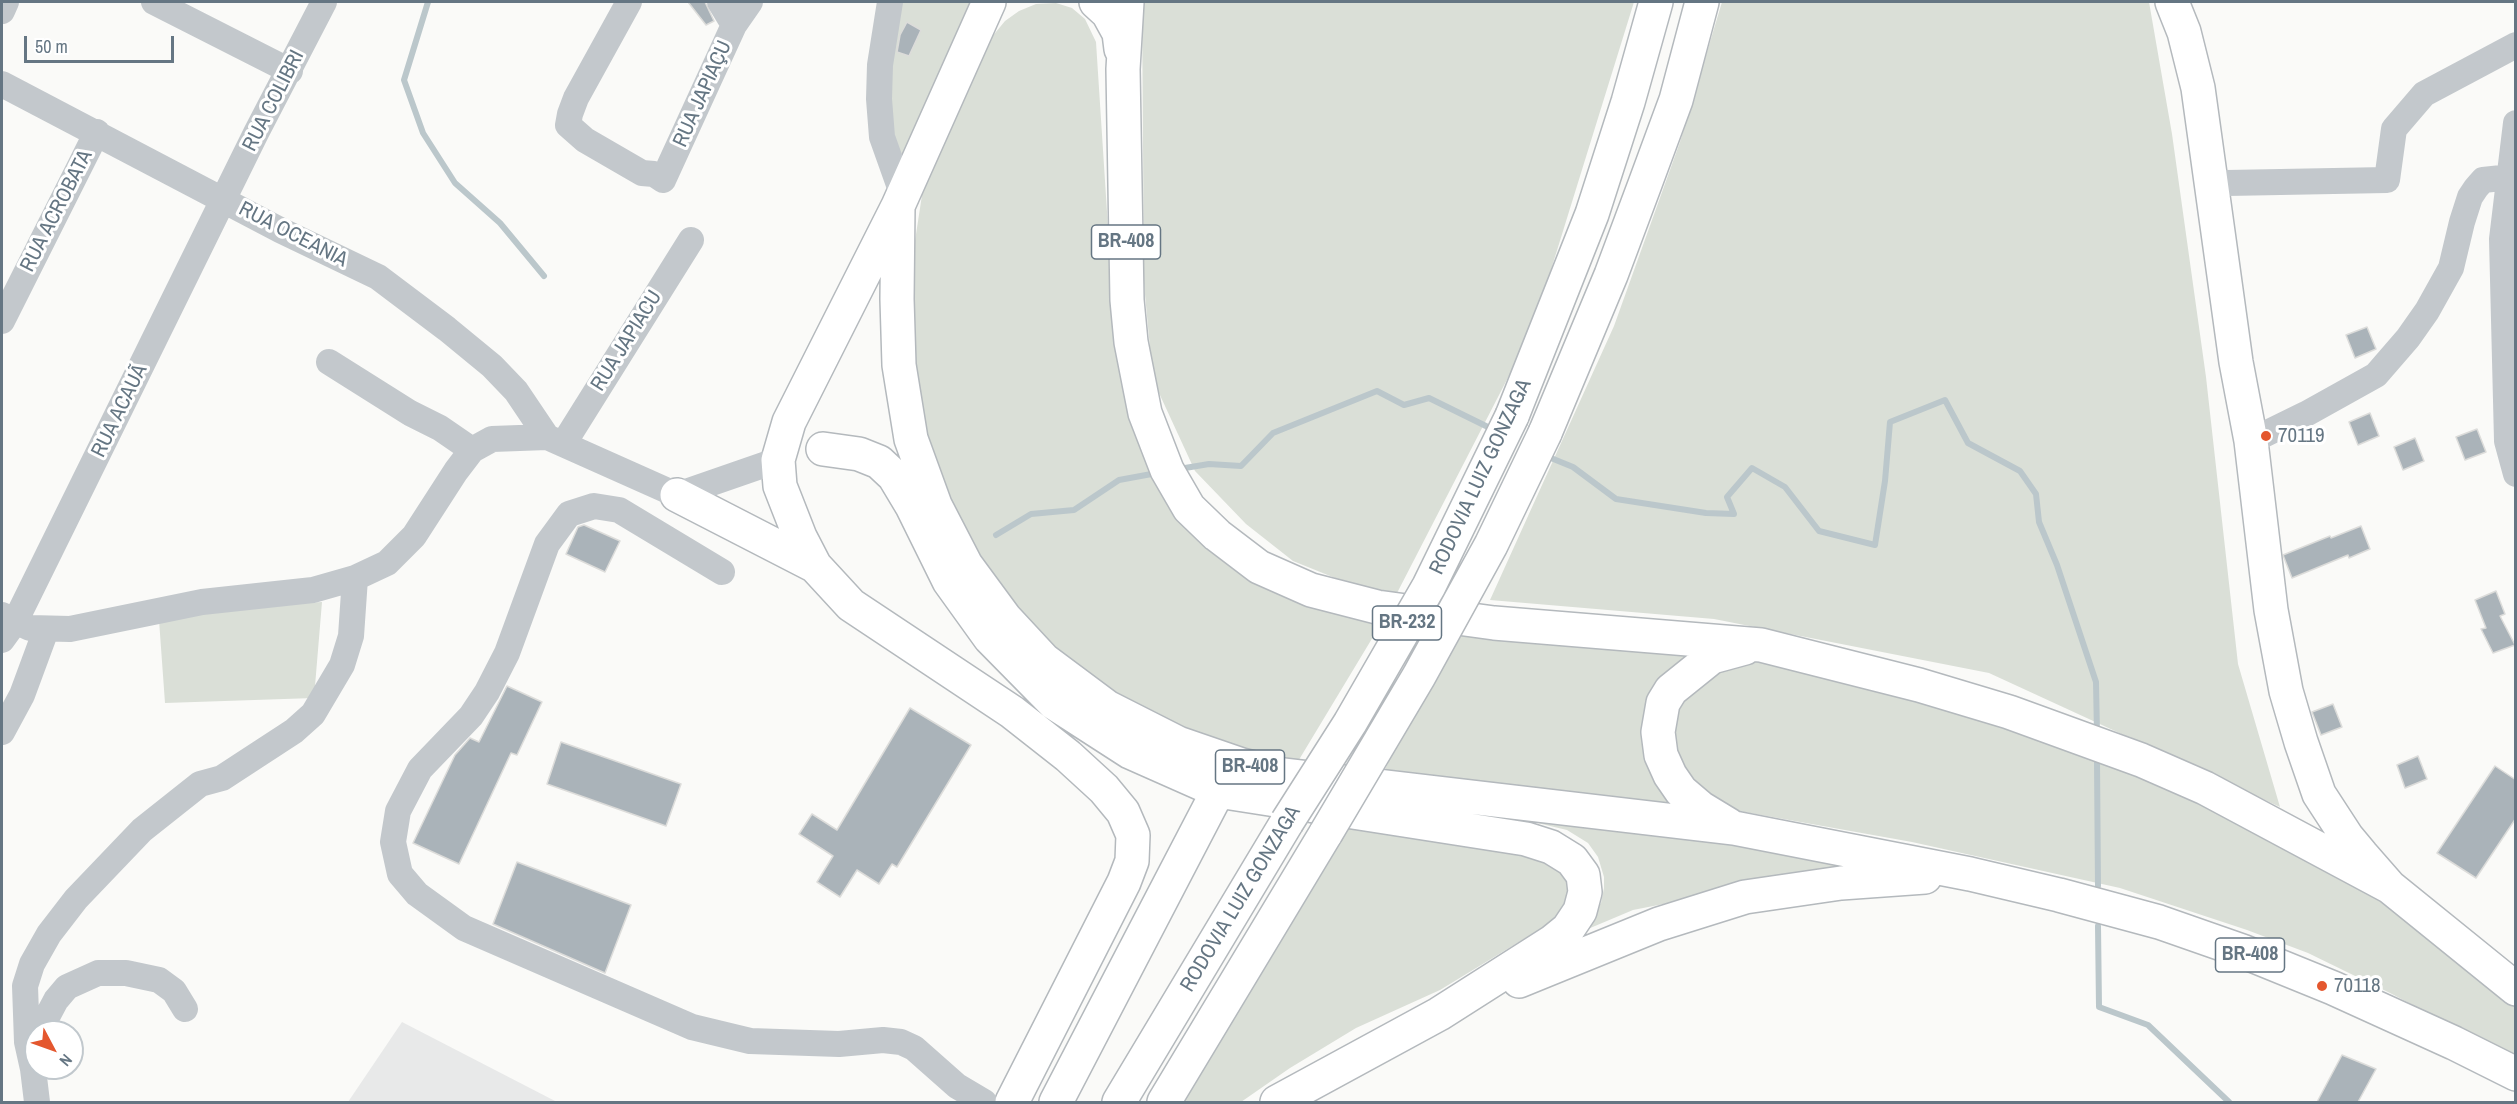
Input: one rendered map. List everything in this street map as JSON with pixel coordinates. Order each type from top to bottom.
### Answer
[{"type":"highway","name":"BR-408","points":[[989,2],[900,201],[897,299],[899,365],[911,439],[934,505],[966,565],[1005,618],[1044,660],[1107,707],[1178,743],[1242,765],[1283,775],[1734,828],[1970,874],[2059,895],[2148,919],[2242,951],[2333,987],[2516,1074]]},
{"type":"highway","points":[[969,46],[1003,2]]},
{"type":"highway","points":[[1096,2],[1108,13],[1119,33],[1123,69]]},
{"type":"highway","name":"BR-408","points":[[1127,2],[1123,69],[1127,300],[1131,342],[1145,413],[1167,470],[1189,508],[1217,535],[1259,567],[1311,590],[1377,607],[1494,623],[1761,645],[1919,685],[2009,712],[2131,757],[2241,805],[2390,887],[2516,988]]},
{"type":"highway","name":"RODOVIA LUIZ GONZAGA","points":[[1119,1102],[1287,822],[1350,723],[1430,586],[1512,416],[1592,214],[1628,102],[1656,2]]},
{"type":"highway","name":"RODOVIA LUIZ GONZAGA","points":[[1164,1102],[1419,676],[1491,545],[1545,433],[1611,275],[1676,100],[1702,2]]},
{"type":"highway","points":[[2172,2],[2184,32],[2198,87],[2236,362],[2251,441],[2271,610],[2286,691],[2319,794],[2346,837],[2390,887]]},
{"type":"highway","points":[[900,201],[789,422],[778,460],[780,486],[800,537],[815,566],[851,605],[1012,712],[1068,756],[1124,812],[1133,835],[1132,861],[1124,882],[1012,1102]]},
{"type":"highway","points":[[778,460],[823,449],[886,444],[901,449],[919,462]]},
{"type":"highway","points":[[823,449],[859,454],[879,462],[894,476],[912,506],[949,581],[990,638],[1054,703],[1130,752],[1218,791],[1526,838],[1551,847],[1572,860],[1582,875],[1585,892],[1580,911],[1568,930],[1440,1014],[1277,1102]]},
{"type":"highway","points":[[676,495],[815,566]]},
{"type":"highway","points":[[1734,828],[1701,808],[1681,791],[1670,775],[1661,755],[1658,732],[1660,714],[1663,703],[1671,690],[1712,657],[1761,645]]},
{"type":"highway","points":[[1056,1102],[1218,791]]},
{"type":"highway","points":[[1440,1014],[1659,924],[1745,897],[1841,883],[1970,874]]},
{"type":"street","points":[[2,11],[6,2]]},
{"type":"street","points":[[154,2],[290,71]]},
{"type":"street","name":"RUA COLIBRI","points":[[224,200],[324,2]]},
{"type":"street","name":"RUA JAPIAÇU","points":[[628,2],[576,98],[568,125],[585,140],[642,173],[654,174],[663,180],[734,25],[750,2]]},
{"type":"street","points":[[720,2],[734,25]]},
{"type":"street","points":[[890,2],[880,65],[879,99],[882,137],[900,201]]},
{"type":"street","points":[[2227,183],[2387,180],[2394,129],[2424,94],[2516,45]]},
{"type":"street","name":"RUA OCEANIA","points":[[2,84],[224,200],[378,277],[492,366],[516,391],[555,440]]},
{"type":"street","points":[[2516,123],[2502,239],[2507,441],[2516,474]]},
{"type":"street","name":"RUA ACROBATA","points":[[2,321],[97,132]]},
{"type":"street","points":[[2251,441],[2306,414],[2376,375],[2427,311],[2451,268],[2470,197],[2482,180],[2511,177]]},
{"type":"street","name":"RUA ACAUÃ","points":[[6,626],[224,200]]},
{"type":"street","name":"RUA JAPIACU","points":[[555,440],[691,240]]},
{"type":"street","points":[[330,362],[410,413],[440,428],[472,450]]},
{"type":"street","points":[[6,626],[46,630],[70,629],[202,602],[313,590],[355,578],[387,563],[414,536],[472,450],[492,439],[555,440],[676,495],[778,460]]},
{"type":"street","points":[[722,572],[619,510],[594,506],[569,514],[548,544],[507,653],[487,692],[471,716],[420,769],[398,811],[393,842],[400,874],[417,894],[464,928],[692,1027],[750,1041],[839,1044],[883,1040],[901,1042],[914,1048],[957,1086],[984,1102]]},
{"type":"street","points":[[26,1020],[25,986],[32,964],[49,934],[76,899],[142,830],[200,784],[222,778],[294,731],[313,714],[342,665],[351,636],[355,578]]},
{"type":"street","points":[[2,732],[22,695],[46,630]]},
{"type":"street","points":[[45,1020],[56,1000],[67,987],[98,973],[126,973],[159,980],[174,992],[185,1009]]},
{"type":"street","points":[[36,1080],[37,1102]]},
{"type":"shaded area","points":[[896,2],[974,2],[898,175],[885,75]]},
{"type":"shaded area","points":[[1142,2],[1634,2],[1532,331],[1396,595],[1345,582],[1293,561],[1246,524],[1195,471],[1153,380],[1144,284]]},
{"type":"shaded area","points":[[1722,2],[2149,2],[2172,134],[2206,377],[2238,664],[2280,807],[1989,673],[1714,619],[1490,600],[1614,326],[1680,142]]},
{"type":"shaded area","points":[[1056,3],[1072,8],[1085,19],[1096,42],[1112,289],[1187,517],[1382,622],[1294,768],[1183,737],[1097,693],[1030,635],[975,554],[930,463],[917,388],[909,280],[924,182],[977,55],[1005,21],[1019,11],[1036,4]]},
{"type":"shaded area","points":[[322,602],[314,698],[165,703],[159,620],[218,608]]},
{"type":"shaded area","points":[[1468,627],[1709,647],[1664,677],[1687,809],[1382,776],[1421,691]]},
{"type":"shaded area","points":[[1742,658],[1880,685],[2077,750],[2197,795],[2377,898],[2495,989],[2515,1006],[2515,1059],[2308,953],[2247,930],[2120,888],[1912,842],[1711,806],[1691,787],[1671,738],[1675,718],[1699,675]]},
{"type":"shaded area","points":[[1367,796],[1853,858],[1867,873],[1765,884],[1633,910],[1576,934],[1601,903],[1604,888],[1604,877],[1598,857],[1588,843],[1567,830],[1529,821]]},
{"type":"shaded area","points":[[1333,822],[1524,844],[1570,879],[1572,896],[1550,923],[1440,990],[1356,1028],[1290,1068],[1241,1102],[1174,1102]]},
{"type":"shaded area","points":[[402,1022],[557,1102],[348,1102]]},
{"type":"building","points":[[688,2],[705,2],[714,21],[706,25]]},
{"type":"building","points":[[907,22],[921,30],[909,56],[897,52],[900,35]]},
{"type":"building","points":[[2367,327],[2376,349],[2355,358],[2346,335]]},
{"type":"building","points":[[2370,413],[2379,436],[2358,445],[2349,422]]},
{"type":"building","points":[[2477,429],[2486,452],[2465,460],[2456,437]]},
{"type":"building","points":[[2415,438],[2424,461],[2403,470],[2394,447]]},
{"type":"building","points":[[584,525],[620,541],[605,572],[566,554],[578,527]]},
{"type":"building","points":[[2361,526],[2370,549],[2349,558],[2348,555],[2292,578],[2283,555]]},
{"type":"building","points":[[2496,591],[2505,614],[2500,616],[2515,645],[2493,653],[2481,629],[2486,628],[2475,600]]},
{"type":"building","points":[[507,686],[542,702],[517,755],[511,753],[459,864],[413,843],[455,755],[470,738],[479,742]]},
{"type":"building","points":[[2333,704],[2342,727],[2321,735],[2312,712]]},
{"type":"building","points":[[910,708],[971,745],[897,867],[892,864],[879,884],[857,870],[840,897],[817,882],[833,856],[799,834],[812,814],[837,830]]},
{"type":"building","points":[[561,742],[681,784],[666,826],[547,784]]},
{"type":"building","points":[[2418,756],[2427,779],[2405,788],[2397,765]]},
{"type":"building","points":[[2495,766],[2516,780],[2516,818],[2476,878],[2437,853]]},
{"type":"building","points":[[517,862],[631,905],[605,973],[493,924]]},
{"type":"building","points":[[2342,1055],[2376,1069],[2358,1102],[2317,1102]]},
{"type":"waterway","points":[[428,2],[404,80],[423,133],[455,183],[500,223],[544,276]]},
{"type":"waterway","points":[[1179,469],[1209,464],[1241,466],[1273,433],[1377,391],[1404,405],[1429,398],[1494,430]]},
{"type":"waterway","points":[[1546,456],[1573,467],[1616,499],[1706,513],[1734,514],[1727,497],[1752,468],[1785,487],[1819,531],[1875,545],[1885,481],[1890,422],[1945,400],[1968,443],[2020,471],[2036,494],[2039,522],[2057,565],[2096,682],[2097,734]]},
{"type":"waterway","points":[[996,535],[1031,514],[1074,510],[1119,480],[1157,473]]},
{"type":"waterway","points":[[2097,762],[2098,886]]},
{"type":"waterway","points":[[2098,926],[2099,1007],[2148,1025],[2229,1102]]},
{"type":"place","name":"70119","points":[[2266,436]]},
{"type":"place","name":"70118","points":[[2322,986]]}]
